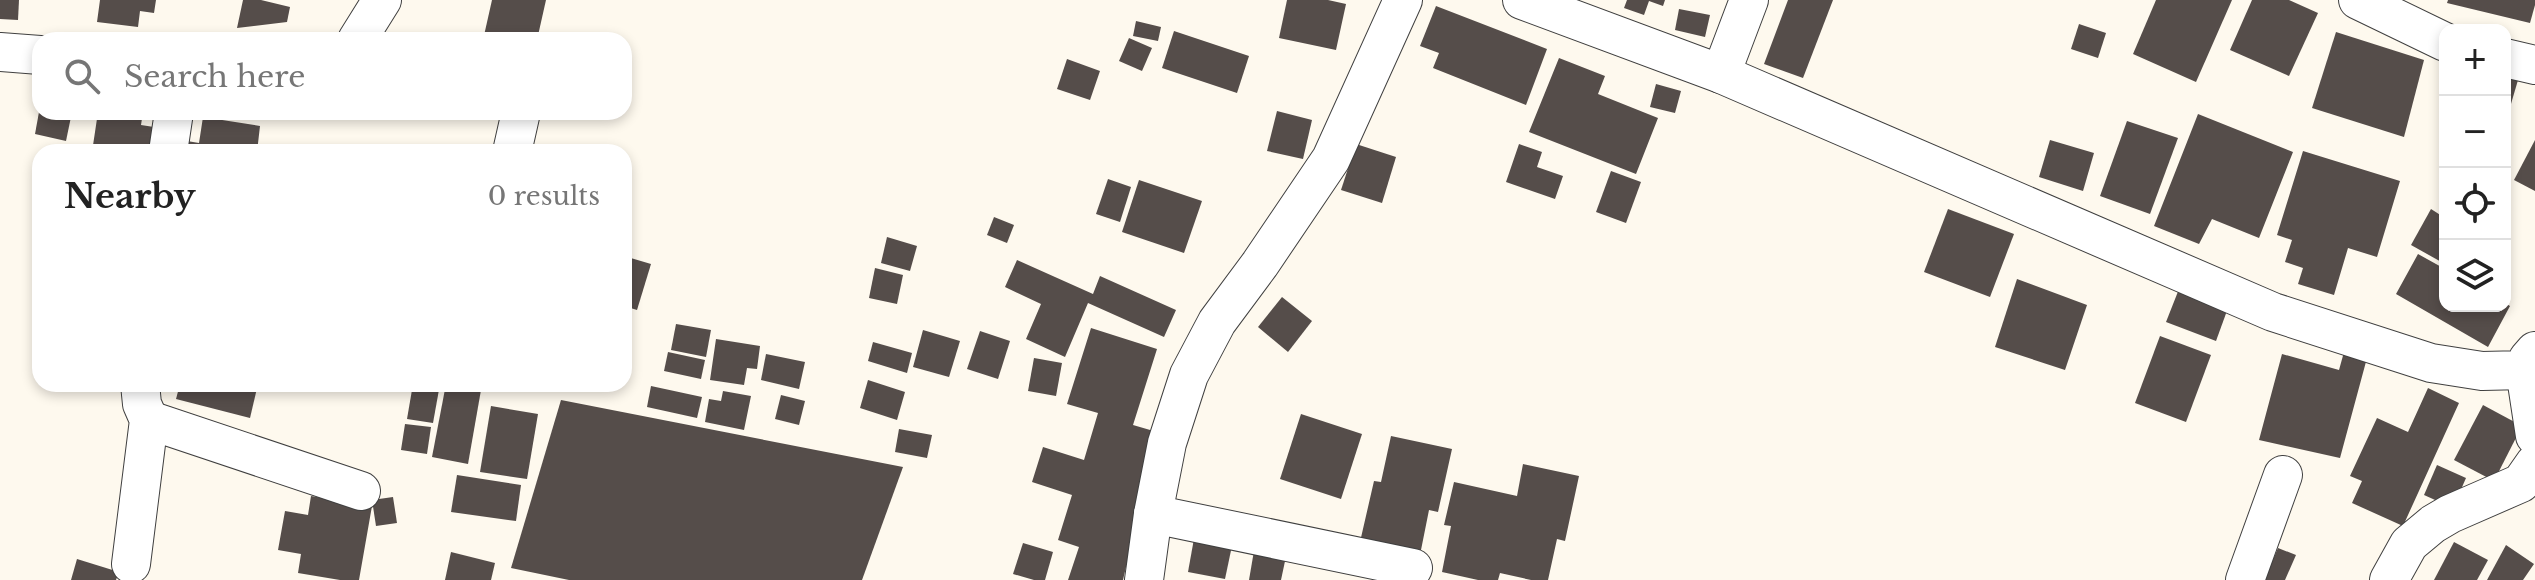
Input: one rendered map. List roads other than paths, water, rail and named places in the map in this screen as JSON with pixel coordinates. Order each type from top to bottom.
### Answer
[{"type":"street","points":[[362,32],[382,0]]},
{"type":"street","points":[[1154,577],[1153,514],[1167,443],[1189,375],[1217,322],[1331,159],[1403,0]]},
{"type":"street","points":[[1522,0],[1721,74],[2273,312],[2431,363],[2482,371],[2530,361],[2535,436]]},
{"type":"street","points":[[1721,74],[1749,0]]},
{"type":"street","points":[[2358,0],[2439,39]]},
{"type":"street","points":[[0,52],[32,54]]},
{"type":"street","points":[[2511,59],[2535,65]]},
{"type":"street","points":[[169,144],[173,120]]},
{"type":"street","points":[[514,144],[519,120]]},
{"type":"street","points":[[131,564],[144,402],[361,491]]},
{"type":"street","points":[[2389,580],[2409,544],[2433,524],[2521,483],[2535,463]]},
{"type":"street","points":[[2245,580],[2283,475]]},
{"type":"street","points":[[1153,514],[1413,568]]}]
